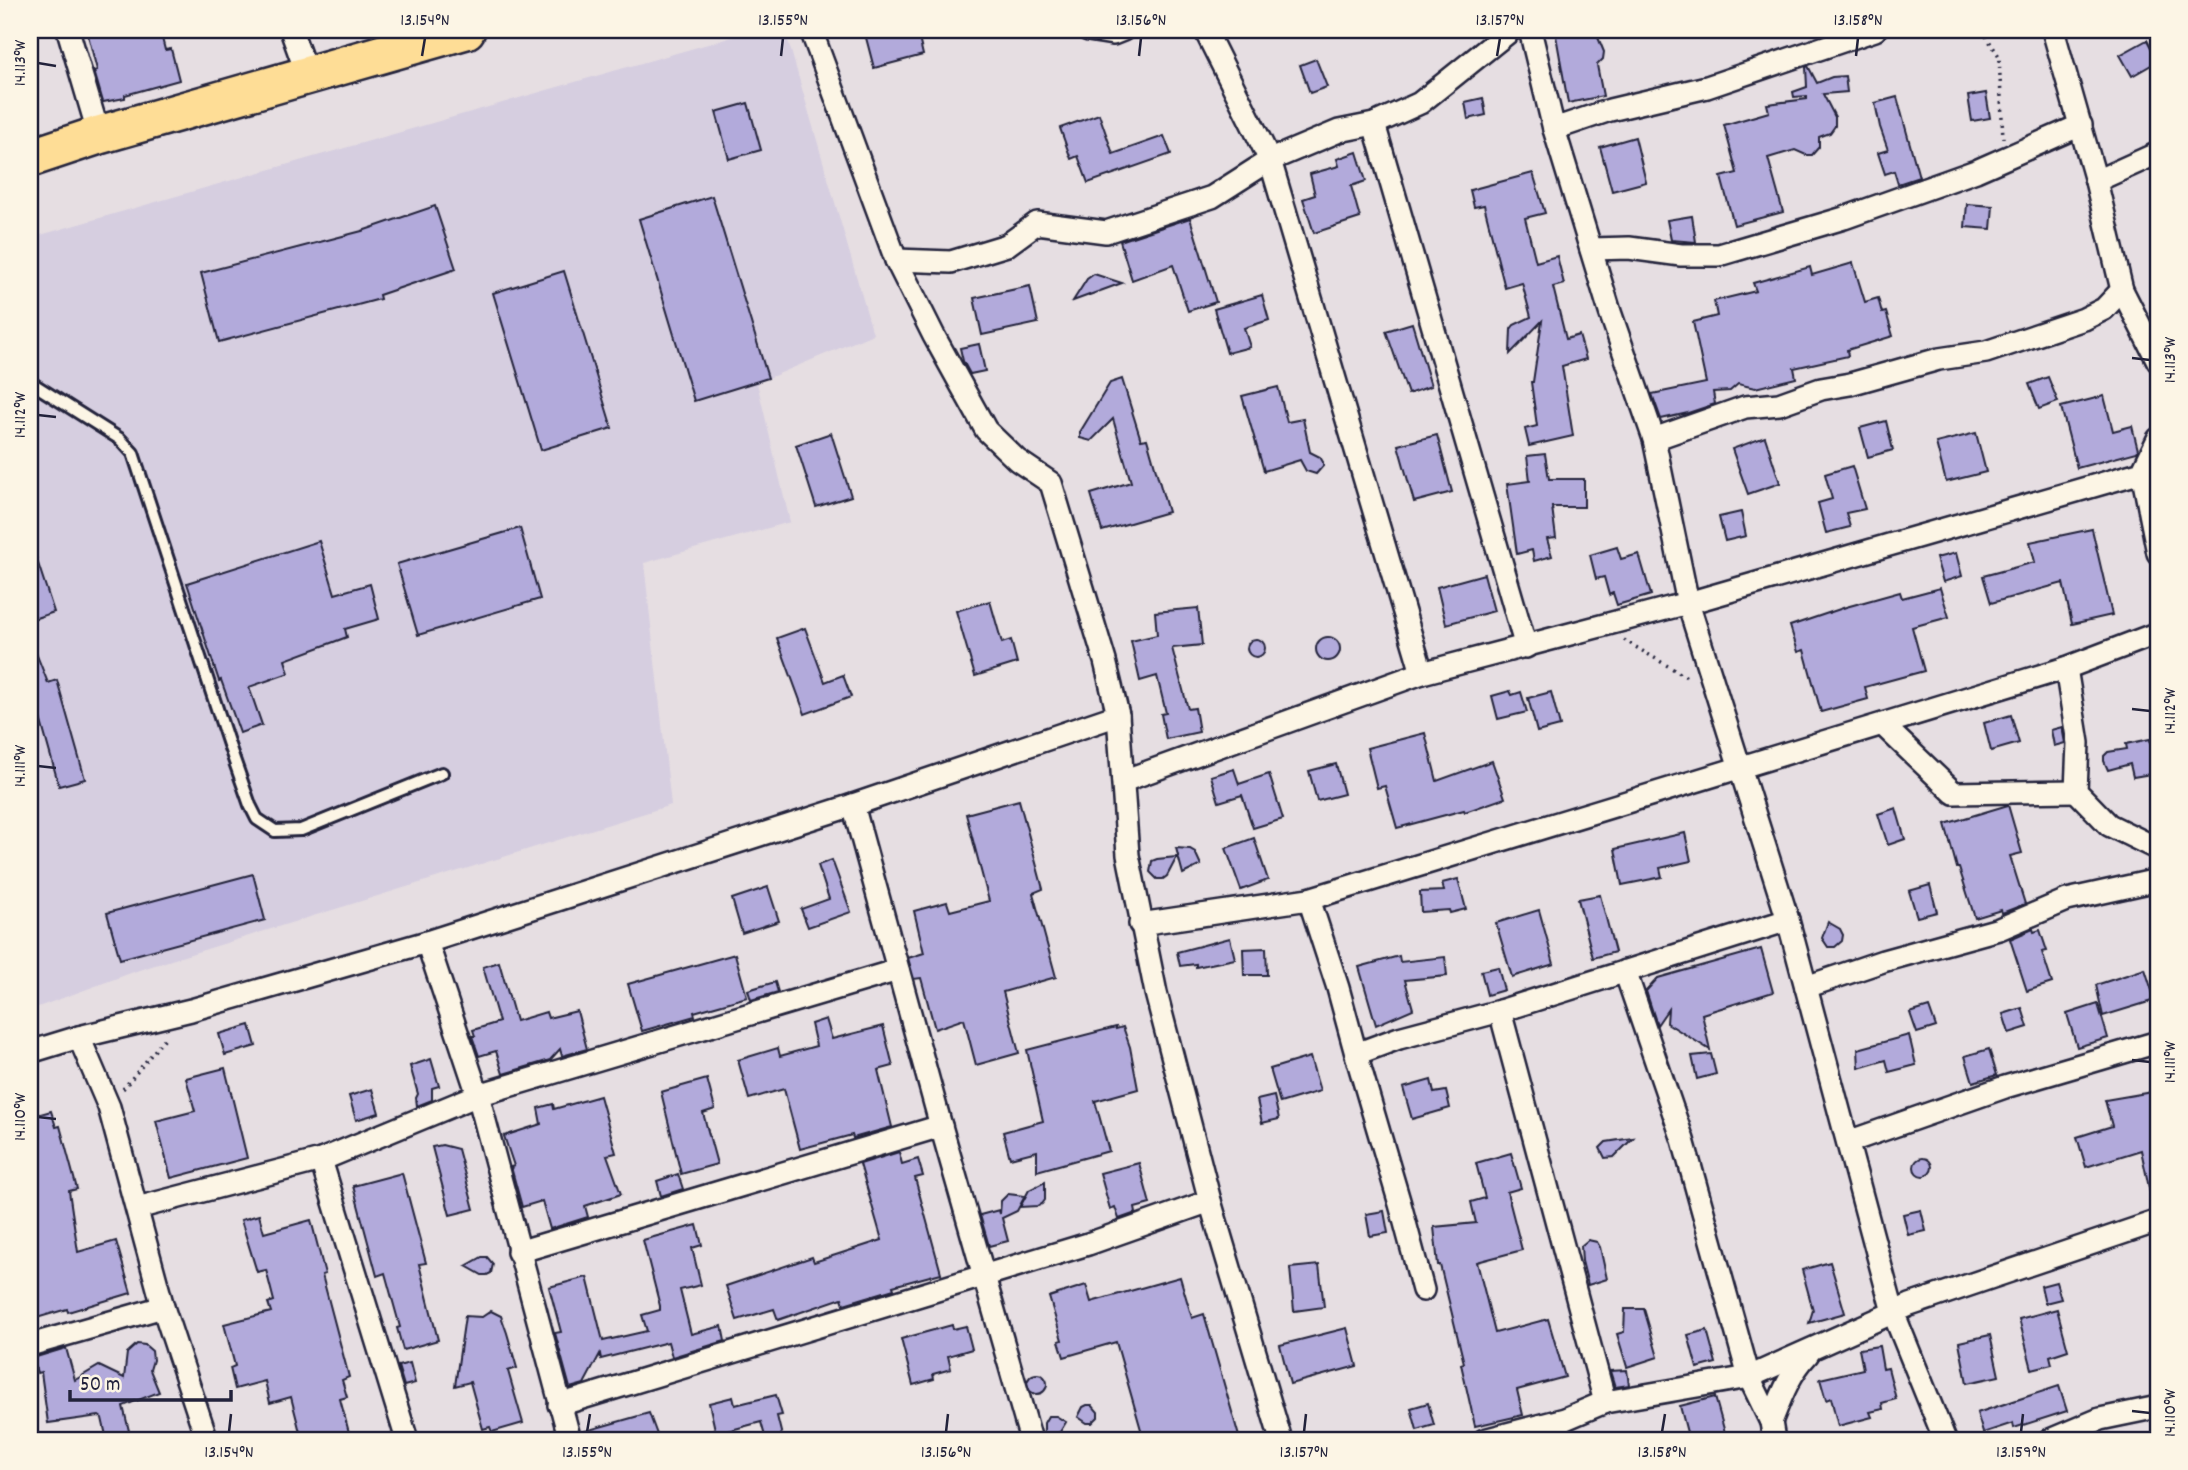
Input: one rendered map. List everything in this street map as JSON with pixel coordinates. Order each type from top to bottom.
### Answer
[{"type":"highway","points":[[30,158],[99,135],[466,30]]},
{"type":"street","points":[[68,30],[99,135]]},
{"type":"street","points":[[291,30],[307,77]]},
{"type":"street","points":[[811,30],[896,260],[934,336],[986,430],[1017,460],[1051,483],[1105,661],[1118,715],[1128,855],[1156,993],[1210,1201],[1281,1440]]},
{"type":"street","points":[[1088,30],[1113,34],[1123,30]]},
{"type":"street","points":[[1205,30],[1270,160],[1422,674]]},
{"type":"street","points":[[896,260],[950,262],[1007,245],[1037,223],[1106,232],[1212,197],[1270,160],[1339,131],[1374,124],[1420,103],[1511,30]]},
{"type":"street","points":[[1530,30],[1554,129],[1609,312],[1654,439],[1688,603],[1788,920],[1893,1312],[1945,1440]]},
{"type":"street","points":[[1554,129],[1610,110],[1707,87],[1875,30]]},
{"type":"street","points":[[2053,30],[2096,181],[2122,290],[2157,358]]},
{"type":"street","points":[[1374,124],[1526,647]]},
{"type":"street","points":[[1591,249],[1629,248],[1681,255],[1719,255],[1844,218],[1976,171],[2081,125]]},
{"type":"street","points":[[2096,181],[2158,153]]},
{"type":"street","points":[[1654,439],[1745,407],[1779,404],[1821,389],[1850,384],[1939,359],[1986,352],[2084,319],[2104,309],[2122,290]]},
{"type":"street","points":[[2158,439],[2143,472],[2158,553]]},
{"type":"street","points":[[1123,781],[1422,674],[1688,603],[2143,472]]},
{"type":"street","points":[[1140,924],[1309,899],[2066,668],[2158,633]]},
{"type":"street","points":[[2066,668],[2078,743],[2077,791],[2109,825],[2158,849]]},
{"type":"street","points":[[30,1052],[79,1037],[191,1010],[428,942],[853,805],[1118,715]]},
{"type":"street","points":[[1883,725],[1954,793],[2077,791]]},
{"type":"street","points":[[853,805],[1031,1440]]},
{"type":"street","points":[[1806,987],[1883,961],[1999,929],[2067,900],[2158,880]]},
{"type":"street","points":[[1309,899],[1338,988],[1423,1290]]},
{"type":"street","points":[[1356,1054],[1399,1038],[1500,1012],[1788,920]]},
{"type":"street","points":[[428,942],[478,1095],[570,1440]]},
{"type":"street","points":[[137,1208],[321,1160],[478,1095],[898,970]]},
{"type":"street","points":[[1625,971],[1684,1140],[1749,1377],[1772,1431]]},
{"type":"street","points":[[1500,1012],[1605,1402]]},
{"type":"street","points":[[79,1037],[109,1107],[163,1307],[207,1440]]},
{"type":"street","points":[[1848,1142],[2005,1087],[2158,1042]]},
{"type":"street","points":[[518,1252],[941,1126]]},
{"type":"street","points":[[321,1160],[407,1440]]},
{"type":"street","points":[[559,1405],[1088,1244],[1210,1201]]},
{"type":"street","points":[[1484,1440],[1565,1419],[1605,1402],[1749,1377],[1893,1312],[2158,1221]]},
{"type":"street","points":[[30,1345],[163,1307]]},
{"type":"street","points":[[1772,1431],[1786,1384],[1796,1366],[1811,1350]]},
{"type":"street","points":[[2050,1440],[2100,1419],[2158,1407]]},
{"type":"lane","points":[[30,382],[121,439],[133,453],[229,745],[257,818],[275,831],[301,830],[442,773]]},
{"type":"path","points":[[1982,30],[1999,56],[2003,145]]},
{"type":"path","points":[[1601,627],[1716,694]]},
{"type":"path","points":[[109,1107],[150,1053],[191,1010]]},
{"type":"shaded area","points":[[757,30],[785,30],[873,334],[757,383],[790,522],[644,563],[671,805],[139,970],[30,1010],[30,238]]},
{"type":"building","points":[[108,30],[160,30],[165,50],[171,49],[179,80],[125,95],[125,98],[103,102],[88,35]]},
{"type":"building","points":[[864,30],[917,30],[923,55],[874,68]]},
{"type":"building","points":[[1555,30],[1595,30],[1604,52],[1603,59],[1597,65],[1603,96],[1568,103]]},
{"type":"building","points":[[2147,40],[2158,61],[2132,76],[2120,55]]},
{"type":"building","points":[[1316,59],[1327,87],[1310,93],[1300,65]]},
{"type":"building","points":[[1808,66],[1817,83],[1832,77],[1845,76],[1847,92],[1823,94],[1835,117],[1835,126],[1830,133],[1819,137],[1819,147],[1812,155],[1795,150],[1768,158],[1783,212],[1734,225],[1721,177],[1737,173],[1724,125],[1769,112],[1767,104],[1807,99],[1807,96],[1794,97],[1793,92],[1807,87]]},
{"type":"building","points":[[1986,93],[1990,118],[1972,121],[1968,96]]},
{"type":"building","points":[[1897,97],[1919,177],[1898,184],[1894,171],[1885,174],[1878,153],[1888,150],[1875,103]]},
{"type":"building","points":[[1483,98],[1486,115],[1468,119],[1465,102]]},
{"type":"building","points":[[748,103],[761,150],[729,159],[716,112]]},
{"type":"building","points":[[1099,114],[1113,154],[1164,136],[1171,154],[1088,183],[1078,156],[1071,159],[1060,128]]},
{"type":"building","points":[[1635,137],[1646,182],[1612,191],[1600,147]]},
{"type":"building","points":[[1357,152],[1366,181],[1351,186],[1360,218],[1314,233],[1303,199],[1315,195],[1310,174],[1339,166],[1337,159]]},
{"type":"building","points":[[1533,173],[1545,213],[1525,218],[1536,262],[1557,256],[1564,284],[1553,287],[1566,339],[1579,335],[1586,359],[1562,366],[1573,436],[1529,446],[1525,429],[1537,426],[1531,382],[1542,321],[1510,354],[1511,329],[1531,317],[1522,283],[1505,288],[1484,205],[1474,207],[1470,190]]},
{"type":"building","points":[[712,196],[768,378],[694,401],[639,219]]},
{"type":"building","points":[[1967,204],[1993,206],[1991,229],[1965,227]]},
{"type":"building","points":[[435,206],[456,269],[379,295],[380,299],[219,342],[201,273],[362,231]]},
{"type":"building","points":[[1692,216],[1696,242],[1671,240],[1667,220]]},
{"type":"building","points":[[1190,218],[1216,302],[1188,311],[1173,265],[1132,280],[1120,241]]},
{"type":"building","points":[[1853,263],[1865,302],[1878,298],[1882,313],[1886,312],[1893,336],[1847,350],[1848,356],[1794,368],[1796,378],[1755,388],[1738,384],[1730,391],[1713,392],[1715,404],[1661,419],[1652,394],[1706,383],[1693,322],[1717,316],[1714,301],[1756,291],[1753,283],[1810,267],[1812,275]]},
{"type":"building","points":[[564,271],[612,428],[541,450],[493,293]]},
{"type":"building","points":[[1094,274],[1122,283],[1073,301],[1087,279]]},
{"type":"building","points":[[1030,286],[1038,323],[982,335],[974,298]]},
{"type":"building","points":[[1262,295],[1269,320],[1244,328],[1250,347],[1227,353],[1214,309]]},
{"type":"building","points":[[1412,323],[1431,386],[1408,394],[1386,331]]},
{"type":"building","points":[[979,344],[985,371],[970,374],[960,348]]},
{"type":"building","points":[[2048,377],[2058,402],[2039,409],[2029,384]]},
{"type":"building","points":[[1122,379],[1141,440],[1147,439],[1168,512],[1102,531],[1091,494],[1131,482],[1113,419],[1091,441],[1080,438],[1080,432],[1110,383]]},
{"type":"building","points":[[1278,387],[1287,422],[1303,419],[1310,452],[1320,457],[1323,462],[1316,474],[1306,471],[1300,460],[1264,471],[1242,396]]},
{"type":"building","points":[[2104,396],[2113,431],[2132,426],[2138,450],[2077,468],[2061,407]]},
{"type":"building","points":[[1886,421],[1893,450],[1868,457],[1860,428]]},
{"type":"building","points":[[831,433],[851,496],[816,507],[796,445]]},
{"type":"building","points":[[1976,433],[1986,472],[1946,482],[1936,443]]},
{"type":"building","points":[[1437,435],[1452,492],[1414,502],[1398,445]]},
{"type":"building","points":[[1765,437],[1780,483],[1748,494],[1732,449]]},
{"type":"building","points":[[1545,454],[1549,479],[1584,479],[1584,507],[1552,507],[1556,538],[1547,539],[1552,556],[1534,561],[1532,550],[1517,554],[1507,484],[1530,481],[1527,456]]},
{"type":"building","points":[[1852,466],[1865,509],[1846,513],[1850,527],[1826,533],[1818,503],[1832,499],[1825,474]]},
{"type":"building","points":[[1741,512],[1746,536],[1725,541],[1719,517]]},
{"type":"building","points":[[520,528],[540,599],[418,635],[397,564]]},
{"type":"building","points":[[2092,529],[2112,615],[2072,624],[2063,583],[1991,603],[1983,576],[2035,562],[2030,542]]},
{"type":"building","points":[[319,541],[335,594],[370,584],[379,619],[345,629],[347,637],[285,660],[289,673],[249,687],[262,725],[240,733],[221,680],[219,681],[187,583]]},
{"type":"building","points":[[1617,547],[1621,559],[1639,554],[1651,595],[1617,605],[1613,593],[1609,595],[1604,577],[1596,579],[1590,555]]},
{"type":"building","points":[[33,548],[54,612],[30,620],[30,549]]},
{"type":"building","points":[[1956,553],[1962,576],[1943,582],[1936,558]]},
{"type":"building","points":[[1484,574],[1494,611],[1446,624],[1437,587]]},
{"type":"building","points":[[1940,588],[1949,617],[1912,627],[1924,671],[1865,687],[1868,699],[1821,712],[1804,650],[1798,652],[1790,626],[1900,592],[1902,598]]},
{"type":"building","points":[[990,601],[1002,643],[1011,640],[1017,663],[975,676],[956,611]]},
{"type":"building","points":[[1198,608],[1202,645],[1172,648],[1188,709],[1195,708],[1199,732],[1166,739],[1161,714],[1166,713],[1157,676],[1140,681],[1131,641],[1157,635],[1155,612]]},
{"type":"building","points":[[805,628],[825,682],[843,675],[851,697],[805,714],[777,638]]},
{"type":"building","points":[[1328,637],[1337,640],[1340,649],[1337,658],[1328,661],[1319,658],[1316,649],[1319,640]]},
{"type":"building","points":[[30,638],[48,683],[57,680],[85,779],[59,786],[30,682]]},
{"type":"building","points":[[1252,639],[1260,639],[1265,648],[1263,655],[1252,657],[1247,652],[1247,644]]},
{"type":"building","points":[[1510,691],[1512,695],[1521,692],[1527,712],[1498,719],[1492,696]]},
{"type":"building","points":[[1551,692],[1560,726],[1537,732],[1528,698]]},
{"type":"building","points":[[2011,715],[2019,743],[1991,751],[1984,723]]},
{"type":"building","points":[[2062,727],[2065,743],[2054,746],[2051,730]]},
{"type":"building","points":[[1425,733],[1437,781],[1492,761],[1505,798],[1465,812],[1464,810],[1397,828],[1385,786],[1377,788],[1367,748]]},
{"type":"building","points":[[2150,739],[2151,744],[2158,743],[2158,756],[2154,758],[2157,773],[2133,777],[2130,764],[2108,770],[2104,756],[2108,752],[2127,749],[2126,744]]},
{"type":"building","points":[[1336,764],[1344,794],[1317,801],[1309,771]]},
{"type":"building","points":[[1234,769],[1239,784],[1269,774],[1283,819],[1253,828],[1242,795],[1219,802],[1211,776]]},
{"type":"building","points":[[1019,800],[1043,889],[1033,893],[1056,977],[1003,992],[1019,1053],[976,1065],[964,1019],[935,1029],[921,978],[914,979],[908,958],[924,953],[914,911],[947,902],[950,911],[989,901],[966,814]]},
{"type":"building","points":[[2008,805],[2022,853],[2010,856],[2025,904],[2002,913],[2001,910],[1975,918],[1945,824]]},
{"type":"building","points":[[1896,808],[1905,839],[1888,845],[1878,814]]},
{"type":"building","points":[[1685,833],[1691,861],[1660,868],[1662,877],[1622,885],[1615,849]]},
{"type":"building","points":[[1254,838],[1268,880],[1241,890],[1226,848]]},
{"type":"building","points":[[1176,848],[1195,852],[1201,865],[1183,874]]},
{"type":"building","points":[[1177,857],[1163,879],[1157,879],[1150,872],[1152,861]]},
{"type":"building","points":[[832,860],[851,912],[808,927],[801,909],[829,899],[818,865]]},
{"type":"building","points":[[253,874],[265,920],[120,959],[107,913]]},
{"type":"building","points":[[1458,879],[1466,909],[1450,913],[1449,910],[1421,912],[1420,892],[1444,891],[1442,883]]},
{"type":"building","points":[[1930,885],[1937,912],[1917,917],[1909,891]]},
{"type":"building","points":[[768,887],[779,921],[742,933],[732,899]]},
{"type":"building","points":[[1600,895],[1615,952],[1593,958],[1578,899]]},
{"type":"building","points":[[1539,910],[1554,964],[1512,977],[1496,923]]},
{"type":"building","points":[[1828,922],[1840,929],[1843,935],[1842,941],[1835,947],[1828,947],[1822,938]]},
{"type":"building","points":[[2033,929],[2034,932],[2040,930],[2047,951],[2042,952],[2052,983],[2027,991],[2010,939]]},
{"type":"building","points":[[1230,938],[1235,959],[1196,967],[1196,964],[1180,966],[1177,952]]},
{"type":"building","points":[[1266,948],[1267,975],[1244,975],[1243,949]]},
{"type":"building","points":[[1761,949],[1773,992],[1702,1014],[1710,1050],[1667,1023],[1668,1009],[1657,1025],[1646,991],[1658,978]]},
{"type":"building","points":[[735,954],[747,997],[642,1031],[628,984]]},
{"type":"building","points":[[1399,956],[1400,962],[1445,957],[1447,976],[1405,980],[1413,1009],[1376,1025],[1359,967]]},
{"type":"building","points":[[499,962],[516,1021],[546,1012],[548,1018],[577,1011],[587,1049],[562,1056],[560,1049],[550,1060],[503,1074],[496,1051],[479,1056],[472,1036],[475,1036],[473,1030],[499,1022],[483,967]]},
{"type":"building","points":[[1498,967],[1504,990],[1487,995],[1481,971]]},
{"type":"building","points":[[2145,969],[2155,1000],[2103,1016],[2096,985]]},
{"type":"building","points":[[775,982],[778,992],[751,1000],[748,990]]},
{"type":"building","points":[[2098,1004],[2108,1038],[2077,1047],[2067,1014]]},
{"type":"building","points":[[1929,1007],[1936,1027],[1917,1033],[1910,1013]]},
{"type":"building","points":[[2022,1008],[2028,1027],[2009,1033],[2003,1014]]},
{"type":"building","points":[[826,1019],[832,1039],[883,1026],[893,1066],[878,1070],[892,1127],[800,1149],[784,1089],[749,1099],[738,1060],[778,1048],[780,1056],[816,1046],[811,1024]]},
{"type":"building","points":[[250,1025],[256,1046],[225,1055],[219,1034]]},
{"type":"building","points":[[1123,1027],[1130,1047],[1138,1089],[1095,1101],[1109,1151],[1037,1171],[1037,1151],[1010,1158],[1003,1132],[1043,1121],[1027,1050]]},
{"type":"building","points":[[1909,1035],[1916,1065],[1889,1072],[1886,1060],[1859,1068],[1858,1049]]},
{"type":"building","points":[[1989,1049],[1997,1075],[1973,1082],[1965,1056]]},
{"type":"building","points":[[1711,1054],[1716,1074],[1697,1079],[1692,1056]]},
{"type":"building","points":[[1310,1057],[1320,1091],[1280,1103],[1270,1069]]},
{"type":"building","points":[[431,1059],[439,1086],[432,1088],[432,1100],[417,1106],[418,1094],[410,1066]]},
{"type":"building","points":[[225,1068],[247,1158],[171,1178],[156,1121],[195,1111],[186,1078]]},
{"type":"building","points":[[707,1079],[715,1109],[703,1113],[717,1164],[681,1174],[661,1092]]},
{"type":"building","points":[[1431,1080],[1434,1093],[1446,1091],[1450,1108],[1412,1119],[1403,1088]]},
{"type":"building","points":[[372,1089],[379,1113],[356,1120],[349,1096]]},
{"type":"building","points":[[2152,1092],[2158,1126],[2158,1197],[2151,1197],[2141,1150],[2086,1167],[2077,1137],[2112,1126],[2105,1100]]},
{"type":"building","points":[[600,1096],[616,1153],[607,1155],[621,1194],[585,1206],[588,1217],[550,1229],[542,1201],[522,1207],[511,1167],[514,1166],[504,1136],[541,1124],[538,1108],[553,1104],[554,1109]]},
{"type":"building","points":[[1274,1096],[1279,1119],[1262,1123],[1257,1100]]},
{"type":"building","points":[[51,1111],[56,1127],[60,1126],[77,1189],[69,1191],[78,1252],[116,1241],[131,1293],[30,1320],[30,1117]]},
{"type":"building","points":[[1633,1138],[1614,1157],[1605,1158],[1600,1148],[1606,1142]]},
{"type":"building","points":[[442,1145],[458,1149],[474,1209],[450,1215],[432,1147]]},
{"type":"building","points":[[899,1152],[902,1164],[918,1159],[923,1176],[915,1178],[941,1273],[893,1286],[894,1289],[844,1304],[842,1298],[778,1320],[774,1309],[737,1320],[726,1286],[812,1257],[814,1262],[882,1240],[860,1164]]},
{"type":"building","points":[[1511,1153],[1521,1188],[1507,1192],[1522,1250],[1477,1262],[1495,1333],[1548,1319],[1565,1377],[1517,1390],[1523,1415],[1475,1426],[1461,1364],[1464,1363],[1438,1265],[1434,1227],[1476,1223],[1471,1202],[1485,1198],[1476,1163]]},
{"type":"building","points":[[1919,1158],[1927,1158],[1932,1167],[1930,1174],[1919,1176],[1914,1171],[1914,1163]]},
{"type":"building","points":[[1139,1163],[1150,1204],[1135,1208],[1136,1213],[1119,1219],[1115,1207],[1110,1209],[1100,1173]]},
{"type":"building","points":[[402,1173],[426,1263],[419,1264],[438,1340],[403,1350],[397,1328],[400,1327],[385,1273],[377,1276],[353,1186]]},
{"type":"building","points":[[678,1174],[683,1189],[661,1196],[657,1181]]},
{"type":"building","points":[[1045,1182],[1045,1200],[1042,1204],[1020,1207],[1029,1190]]},
{"type":"building","points":[[1008,1194],[1025,1196],[1017,1211],[1002,1218],[1008,1241],[989,1246],[980,1215],[999,1210],[1000,1214],[1001,1201]]},
{"type":"building","points":[[1921,1210],[1926,1231],[1908,1235],[1903,1214]]},
{"type":"building","points":[[1384,1211],[1388,1233],[1370,1236],[1366,1214]]},
{"type":"building","points":[[259,1215],[264,1233],[311,1220],[325,1274],[322,1275],[349,1377],[342,1380],[347,1397],[340,1399],[351,1440],[302,1440],[291,1397],[270,1403],[265,1381],[235,1389],[230,1368],[235,1366],[224,1324],[271,1312],[268,1303],[274,1301],[266,1270],[257,1272],[241,1220]]},
{"type":"building","points":[[697,1225],[702,1245],[692,1248],[701,1285],[680,1290],[691,1334],[722,1326],[725,1341],[672,1357],[668,1342],[601,1359],[600,1354],[584,1384],[570,1388],[555,1333],[561,1332],[549,1287],[587,1277],[603,1341],[647,1331],[642,1315],[660,1310],[660,1306],[643,1240]]},
{"type":"building","points":[[1588,1240],[1597,1242],[1600,1247],[1607,1279],[1588,1285],[1581,1246]]},
{"type":"building","points":[[487,1257],[493,1264],[491,1273],[487,1275],[466,1266]]},
{"type":"building","points":[[1830,1262],[1845,1313],[1809,1323],[1813,1310],[1802,1270]]},
{"type":"building","points":[[1319,1265],[1324,1307],[1294,1311],[1290,1268]]},
{"type":"building","points":[[1180,1277],[1192,1318],[1204,1314],[1240,1440],[1144,1440],[1116,1342],[1064,1357],[1059,1341],[1062,1340],[1049,1297],[1086,1285],[1091,1302]]},
{"type":"building","points":[[2056,1282],[2061,1299],[2045,1303],[2041,1286]]},
{"type":"building","points":[[1625,1309],[1644,1309],[1658,1357],[1627,1367],[1617,1334],[1624,1332]]},
{"type":"building","points":[[2057,1309],[2068,1350],[2050,1356],[2052,1364],[2032,1369],[2019,1319]]},
{"type":"building","points":[[491,1311],[501,1316],[517,1368],[508,1371],[523,1423],[492,1432],[490,1427],[483,1429],[470,1382],[455,1386],[465,1316],[482,1317]]},
{"type":"building","points":[[952,1325],[953,1329],[966,1326],[972,1349],[948,1356],[951,1369],[933,1374],[934,1379],[913,1385],[901,1339]]},
{"type":"building","points":[[1347,1328],[1357,1366],[1290,1384],[1280,1345]]},
{"type":"building","points":[[1707,1330],[1716,1363],[1697,1368],[1688,1335]]},
{"type":"building","points":[[1990,1335],[1999,1376],[1967,1383],[1959,1342]]},
{"type":"building","points":[[137,1344],[145,1345],[152,1351],[150,1370],[159,1392],[123,1406],[130,1435],[107,1440],[102,1418],[99,1416],[48,1423],[41,1372],[37,1373],[33,1358],[66,1348],[75,1380],[99,1366],[124,1378],[127,1353]]},
{"type":"building","points":[[1879,1346],[1883,1369],[1888,1368],[1896,1399],[1882,1403],[1883,1409],[1870,1412],[1872,1417],[1838,1426],[1831,1398],[1826,1400],[1820,1379],[1863,1369],[1859,1349]]},
{"type":"building","points":[[410,1363],[415,1383],[404,1386],[398,1366]]},
{"type":"building","points":[[1627,1370],[1629,1385],[1615,1387],[1610,1371]]},
{"type":"building","points":[[1037,1374],[1044,1377],[1047,1384],[1044,1391],[1037,1394],[1030,1391],[1027,1384],[1030,1377]]},
{"type":"building","points":[[2059,1386],[2067,1411],[2014,1428],[2013,1423],[1983,1433],[1977,1413]]},
{"type":"building","points":[[776,1395],[782,1415],[777,1416],[783,1440],[766,1440],[761,1422],[716,1434],[709,1403],[733,1397],[735,1405]]},
{"type":"building","points":[[1715,1397],[1727,1440],[1689,1440],[1680,1406]]},
{"type":"building","points":[[1428,1403],[1434,1425],[1417,1430],[1411,1408]]},
{"type":"building","points":[[1087,1405],[1092,1405],[1098,1412],[1098,1417],[1092,1423],[1078,1417]]},
{"type":"building","points":[[649,1413],[659,1440],[583,1440],[582,1432]]},
{"type":"building","points":[[1048,1416],[1056,1416],[1066,1422],[1060,1432],[1044,1440],[1044,1423]]}]
